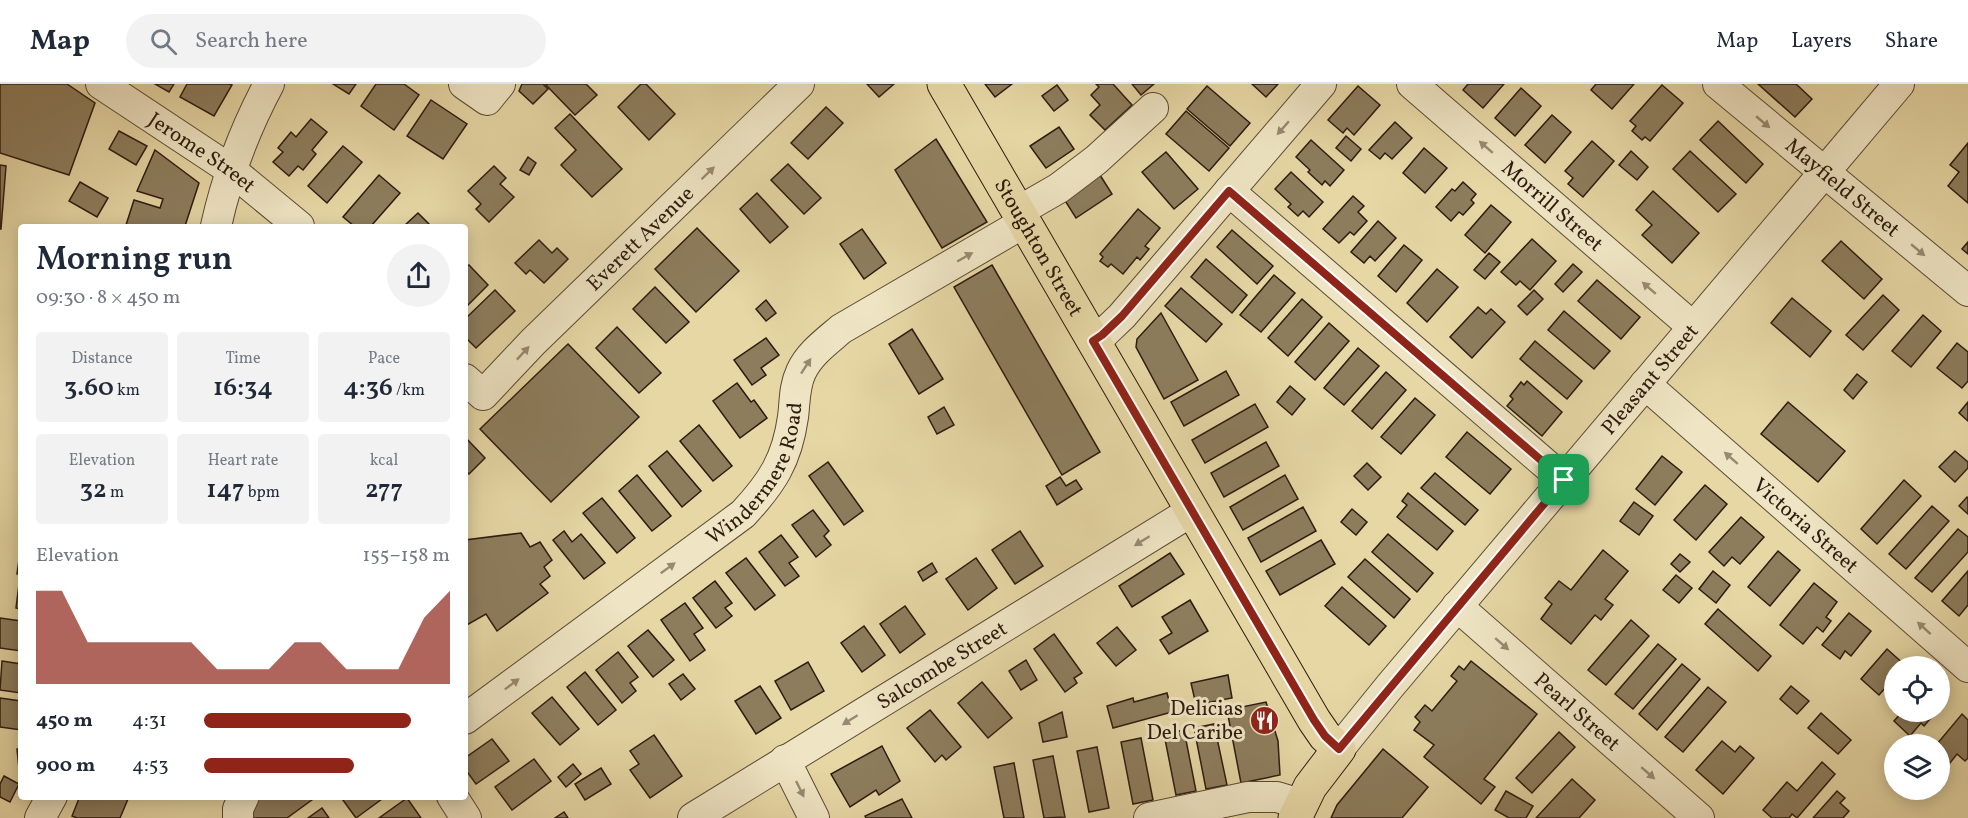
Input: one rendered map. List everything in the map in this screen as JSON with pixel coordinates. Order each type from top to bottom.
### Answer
[{"type":"main road","name":"Stoughton Street","points":[[944,84],[1319,728],[1339,749]]},
{"type":"main road","name":"Pleasant Street","points":[[1298,811],[1339,749]]},
{"type":"street","name":"Jerome Street","points":[[101,84],[231,170],[297,224]]},
{"type":"street","points":[[217,224],[231,170],[248,125],[269,84]]},
{"type":"street","name":"Everett Avenue","points":[[474,387],[533,342],[799,84]]},
{"type":"street","points":[[1093,341],[1122,316],[1321,84]]},
{"type":"street","name":"Morrill Street","points":[[1412,84],[1693,327]]},
{"type":"street","name":"Mayfield Street","points":[[1718,84],[1968,291]]},
{"type":"street","name":"Pleasant Street","points":[[1339,749],[1457,606],[1899,84]]},
{"type":"street","name":"Windermere Road","points":[[468,717],[743,514],[765,491],[781,462],[789,441],[795,388],[801,371],[815,352],[841,329],[1022,217],[1096,160],[1153,108]]},
{"type":"street","points":[[1229,191],[1564,480]]},
{"type":"street","name":"Victoria Street","points":[[1645,384],[1968,668]]},
{"type":"street","name":"Salcombe Street","points":[[693,818],[1192,511]]},
{"type":"street","name":"Pearl Street","points":[[1457,606],[1699,818]]},
{"type":"street","points":[[785,760],[814,818]]},
{"type":"street","points":[[1149,818],[1248,797],[1277,796],[1298,811]]},
{"type":"street","points":[[39,818],[50,800]]},
{"type":"street","points":[[238,818],[238,809],[242,800]]},
{"type":"street","points":[[455,800],[466,818]]},
{"type":"building","points":[[0,84],[67,84],[95,103],[69,175],[0,153]]},
{"type":"building","points":[[155,84],[174,84],[169,92]]},
{"type":"building","points":[[187,84],[232,85],[214,116],[180,97]]},
{"type":"building","points":[[333,84],[356,84],[349,94]]},
{"type":"building","points":[[376,84],[404,84],[419,95],[394,130],[361,106]]},
{"type":"building","points":[[522,84],[543,84],[548,89],[533,104],[519,91]]},
{"type":"building","points":[[545,84],[586,84],[597,95],[575,115]]},
{"type":"building","points":[[641,84],[646,84],[675,114],[649,140],[618,107]]},
{"type":"building","points":[[867,84],[894,84],[879,97]]},
{"type":"building","points":[[985,84],[1012,84],[995,97]]},
{"type":"building","points":[[1096,84],[1113,84],[1132,105],[1105,130],[1090,115],[1100,105],[1091,95],[1099,87]]},
{"type":"building","points":[[1132,84],[1154,84],[1141,95]]},
{"type":"building","points":[[1252,84],[1278,84],[1266,97]]},
{"type":"building","points":[[1468,84],[1504,84],[1483,108],[1463,90]]},
{"type":"building","points":[[1596,84],[1634,84],[1612,109],[1591,90]]},
{"type":"building","points":[[1758,84],[1796,84],[1812,99],[1795,117]]},
{"type":"building","points":[[1057,85],[1068,100],[1054,111],[1042,96]]},
{"type":"building","points":[[1662,85],[1683,103],[1650,141],[1645,137],[1642,140],[1632,131],[1636,126],[1630,121]]},
{"type":"building","points":[[1207,86],[1250,123],[1230,146],[1187,109]]},
{"type":"building","points":[[1358,86],[1380,105],[1354,135],[1347,128],[1343,133],[1328,120]]},
{"type":"building","points":[[1521,88],[1541,106],[1515,136],[1495,118]]},
{"type":"building","points":[[431,100],[467,124],[443,159],[407,136]]},
{"type":"building","points":[[826,107],[843,123],[808,159],[791,143]]},
{"type":"building","points":[[1186,111],[1229,148],[1209,171],[1166,134]]},
{"type":"building","points":[[570,114],[622,169],[592,197],[561,165],[576,150],[555,128]]},
{"type":"building","points":[[1552,115],[1571,132],[1545,163],[1525,145]]},
{"type":"building","points":[[311,119],[327,132],[312,150],[316,154],[303,170],[298,166],[289,176],[273,162],[283,152],[278,148],[291,132],[296,137]]},
{"type":"building","points":[[1718,121],[1763,164],[1746,183],[1700,140]]},
{"type":"building","points":[[1395,122],[1412,138],[1392,159],[1385,153],[1380,159],[1369,150]]},
{"type":"building","points":[[1059,127],[1074,149],[1046,168],[1030,146]]},
{"type":"building","points":[[119,131],[147,146],[136,165],[109,149]]},
{"type":"building","points":[[1346,136],[1361,149],[1351,161],[1336,148]]},
{"type":"building","points":[[936,139],[987,222],[942,248],[895,170]]},
{"type":"building","points":[[1311,140],[1344,170],[1330,186],[1325,181],[1322,185],[1296,157]]},
{"type":"building","points":[[1592,141],[1614,161],[1583,197],[1568,184],[1573,178],[1565,171]]},
{"type":"building","points":[[1968,143],[1968,203],[1948,186],[1959,172],[1950,165]]},
{"type":"building","points":[[343,146],[362,162],[327,203],[308,186]]},
{"type":"building","points":[[1424,148],[1447,168],[1425,193],[1403,173]]},
{"type":"building","points":[[155,150],[199,183],[186,224],[126,224],[134,200],[160,208],[163,199],[137,191]]},
{"type":"building","points":[[1631,151],[1648,167],[1637,180],[1619,165]]},
{"type":"building","points":[[1690,151],[1736,194],[1718,212],[1673,169]]},
{"type":"building","points":[[1166,152],[1198,189],[1174,209],[1142,172]]},
{"type":"building","points":[[528,157],[536,163],[529,175],[520,170]]},
{"type":"building","points":[[788,164],[821,198],[804,214],[771,180]]},
{"type":"building","points":[[0,165],[6,166],[1,229],[0,229]]},
{"type":"building","points":[[494,166],[506,178],[500,184],[514,197],[489,222],[476,209],[481,204],[468,191]]},
{"type":"building","points":[[1291,172],[1323,202],[1309,217],[1303,211],[1298,216],[1288,207],[1291,204],[1275,189]]},
{"type":"building","points":[[379,175],[400,193],[373,224],[352,224],[343,217]]},
{"type":"building","points":[[1100,175],[1112,194],[1076,218],[1064,199]]},
{"type":"building","points":[[80,182],[108,198],[97,217],[69,201]]},
{"type":"building","points":[[1463,182],[1476,194],[1471,200],[1474,203],[1463,215],[1459,212],[1451,221],[1436,207],[1452,189],[1455,191]]},
{"type":"building","points":[[1653,191],[1699,233],[1672,263],[1642,235],[1652,225],[1636,210]]},
{"type":"building","points":[[757,193],[788,227],[770,243],[740,209]]},
{"type":"building","points":[[1353,196],[1364,206],[1358,212],[1367,221],[1354,235],[1350,232],[1339,243],[1323,229]]},
{"type":"building","points":[[1491,205],[1511,222],[1485,253],[1465,235]]},
{"type":"building","points":[[1138,209],[1160,228],[1145,246],[1149,249],[1140,260],[1137,257],[1123,274],[1111,264],[1108,267],[1100,261],[1103,257],[1100,254]]},
{"type":"building","points":[[418,213],[429,224],[406,224]]},
{"type":"building","points":[[1378,221],[1396,238],[1375,261],[1370,256],[1364,263],[1351,252]]},
{"type":"building","points":[[697,228],[739,271],[696,312],[655,269]]},
{"type":"building","points":[[862,229],[886,263],[864,279],[840,244]]},
{"type":"building","points":[[1232,230],[1273,266],[1257,284],[1217,247]]},
{"type":"building","points":[[1532,239],[1556,261],[1530,290],[1520,281],[1516,285],[1501,272]]},
{"type":"building","points":[[539,240],[552,253],[557,248],[568,259],[544,283],[530,270],[526,274],[515,263]]},
{"type":"building","points":[[1841,241],[1882,279],[1864,299],[1822,261]]},
{"type":"building","points":[[1968,242],[1968,254],[1962,249]]},
{"type":"building","points":[[1404,245],[1422,260],[1396,292],[1378,276]]},
{"type":"building","points":[[1489,253],[1500,262],[1485,279],[1474,270]]},
{"type":"building","points":[[1206,259],[1247,295],[1232,313],[1191,277]]},
{"type":"building","points":[[1573,264],[1582,272],[1563,292],[1555,284]]},
{"type":"building","points":[[992,265],[1100,452],[1062,475],[954,287]]},
{"type":"building","points":[[468,266],[488,285],[468,305]]},
{"type":"building","points":[[1437,269],[1458,287],[1427,322],[1407,303]]},
{"type":"building","points":[[1274,275],[1295,293],[1261,332],[1240,315]]},
{"type":"building","points":[[1597,280],[1640,317],[1621,339],[1578,301]]},
{"type":"building","points":[[655,287],[689,322],[666,343],[633,309]]},
{"type":"building","points":[[1181,288],[1222,324],[1206,342],[1165,306]]},
{"type":"building","points":[[495,290],[515,311],[476,348],[468,340],[468,316]]},
{"type":"building","points":[[1534,290],[1543,299],[1527,315],[1518,306]]},
{"type":"building","points":[[1883,295],[1899,310],[1863,350],[1846,335]]},
{"type":"building","points":[[1792,298],[1831,331],[1810,357],[1771,323]]},
{"type":"building","points":[[1302,299],[1322,317],[1288,356],[1268,338]]},
{"type":"building","points":[[766,300],[776,313],[766,321],[756,309]]},
{"type":"building","points":[[1478,307],[1486,314],[1491,309],[1505,322],[1472,358],[1450,337]]},
{"type":"building","points":[[1564,311],[1610,351],[1594,369],[1548,330]]},
{"type":"building","points":[[1161,313],[1198,380],[1164,399],[1136,347],[1137,339]]},
{"type":"building","points":[[1923,315],[1941,331],[1911,367],[1892,351]]},
{"type":"building","points":[[1329,323],[1349,341],[1315,380],[1295,362]]},
{"type":"building","points":[[617,327],[661,373],[639,393],[596,348]]},
{"type":"building","points":[[912,329],[943,379],[919,394],[889,344]]},
{"type":"building","points":[[766,338],[779,355],[761,368],[766,375],[752,385],[734,360]]},
{"type":"building","points":[[1535,341],[1582,381],[1567,399],[1520,359]]},
{"type":"building","points":[[1957,343],[1968,352],[1968,381],[1962,388],[1937,368]]},
{"type":"building","points":[[568,344],[639,417],[551,502],[480,429]]},
{"type":"building","points":[[1358,348],[1379,366],[1344,405],[1324,388]]},
{"type":"building","points":[[1226,371],[1239,395],[1184,426],[1171,402]]},
{"type":"building","points":[[1386,372],[1406,390],[1372,429],[1352,411]]},
{"type":"building","points":[[1857,374],[1867,382],[1853,399],[1844,390]]},
{"type":"building","points":[[1527,381],[1562,412],[1542,436],[1507,406],[1513,399],[1510,396],[1521,382],[1524,385]]},
{"type":"building","points":[[737,383],[751,402],[754,400],[767,418],[740,438],[713,401]]},
{"type":"building","points":[[1290,386],[1305,399],[1292,415],[1277,402]]},
{"type":"building","points":[[1415,398],[1435,415],[1401,454],[1381,437]]},
{"type":"building","points":[[1788,402],[1845,451],[1818,482],[1761,434]]},
{"type":"building","points":[[1968,402],[1968,421],[1959,413]]},
{"type":"building","points":[[1255,404],[1268,427],[1205,463],[1192,440]]},
{"type":"building","points":[[944,407],[954,425],[937,434],[928,417]]},
{"type":"building","points":[[699,425],[732,466],[713,481],[680,441]]},
{"type":"building","points":[[1467,432],[1511,469],[1490,494],[1446,457]]},
{"type":"building","points":[[468,440],[485,458],[468,473]]},
{"type":"building","points":[[1266,442],[1279,466],[1224,497],[1211,473]]},
{"type":"building","points":[[667,451],[701,491],[682,507],[649,466]]},
{"type":"building","points":[[1955,451],[1968,462],[1968,468],[1955,482],[1939,467]]},
{"type":"building","points":[[1662,456],[1682,472],[1655,505],[1636,489]]},
{"type":"building","points":[[828,462],[863,511],[844,525],[809,476]]},
{"type":"building","points":[[1367,463],[1381,477],[1368,490],[1354,476]]},
{"type":"building","points":[[1435,473],[1478,510],[1465,525],[1421,488]]},
{"type":"building","points":[[637,475],[671,516],[652,531],[619,491]]},
{"type":"building","points":[[1285,475],[1298,499],[1243,530],[1230,507]]},
{"type":"building","points":[[1060,477],[1066,486],[1076,480],[1082,489],[1057,505],[1046,486]]},
{"type":"building","points":[[1904,480],[1921,496],[1877,544],[1861,529]]},
{"type":"building","points":[[1705,485],[1727,504],[1696,540],[1674,520]]},
{"type":"building","points":[[1408,493],[1453,531],[1437,550],[1397,517],[1407,505],[1402,501]]},
{"type":"building","points":[[602,498],[635,538],[617,553],[583,513]]},
{"type":"building","points":[[1968,498],[1968,514],[1959,506]]},
{"type":"building","points":[[1634,502],[1653,516],[1639,535],[1620,521]]},
{"type":"building","points":[[1932,506],[1949,521],[1906,569],[1889,554]]},
{"type":"building","points":[[1303,507],[1316,531],[1261,562],[1248,538]]},
{"type":"building","points":[[1352,509],[1367,522],[1356,535],[1341,522]]},
{"type":"building","points":[[813,510],[829,531],[824,536],[831,545],[816,557],[792,525]]},
{"type":"building","points":[[1741,517],[1764,537],[1740,564],[1732,557],[1724,566],[1709,552]]},
{"type":"building","points":[[1958,529],[1968,537],[1968,552],[1932,592],[1915,578]]},
{"type":"building","points":[[564,531],[572,542],[581,534],[605,563],[584,579],[553,540]]},
{"type":"building","points":[[1020,531],[1043,566],[1015,584],[992,550]]},
{"type":"building","points":[[521,533],[530,547],[540,542],[552,560],[544,567],[550,576],[540,584],[548,593],[497,631],[486,614],[468,624],[468,540]]},
{"type":"building","points":[[1388,534],[1433,573],[1417,592],[1372,552]]},
{"type":"building","points":[[781,535],[798,557],[789,563],[799,576],[785,586],[759,552]]},
{"type":"building","points":[[1321,540],[1335,564],[1280,595],[1266,571]]},
{"type":"building","points":[[1603,550],[1628,571],[1605,599],[1613,605],[1601,620],[1595,615],[1571,644],[1541,619],[1552,604],[1545,598],[1559,581],[1571,590]]},
{"type":"building","points":[[1778,551],[1800,570],[1770,606],[1748,587]]},
{"type":"building","points":[[1170,553],[1184,574],[1132,607],[1119,586]]},
{"type":"building","points":[[1680,554],[1690,562],[1680,572],[1671,564]]},
{"type":"building","points":[[746,558],[775,595],[755,610],[726,573]]},
{"type":"building","points":[[976,558],[997,588],[968,610],[946,579]]},
{"type":"building","points":[[1365,559],[1410,599],[1394,618],[1348,577]]},
{"type":"building","points":[[932,563],[937,572],[923,581],[918,572]]},
{"type":"building","points":[[1713,571],[1730,585],[1716,603],[1699,589]]},
{"type":"building","points":[[1968,571],[1968,605],[1959,616],[1942,601]]},
{"type":"building","points":[[1676,575],[1692,588],[1679,603],[1663,590]]},
{"type":"building","points":[[715,581],[732,603],[725,608],[732,616],[716,628],[693,598]]},
{"type":"building","points":[[1814,583],[1837,602],[1826,617],[1831,621],[1823,632],[1817,627],[1803,644],[1780,625]]},
{"type":"building","points":[[1342,587],[1386,626],[1369,645],[1325,606]]},
{"type":"building","points":[[1190,600],[1208,631],[1169,654],[1160,640],[1172,633],[1162,617]]},
{"type":"building","points":[[685,603],[703,628],[694,634],[705,650],[690,661],[661,620]]},
{"type":"building","points":[[905,606],[925,634],[900,653],[880,624]]},
{"type":"building","points":[[1718,609],[1771,656],[1758,671],[1705,624]]},
{"type":"building","points":[[1849,613],[1871,631],[1851,656],[1845,651],[1840,659],[1822,645]]},
{"type":"building","points":[[0,618],[18,621],[18,651],[0,648]]},
{"type":"building","points":[[1631,620],[1649,636],[1606,685],[1588,670]]},
{"type":"building","points":[[864,626],[885,655],[862,672],[841,643]]},
{"type":"building","points":[[1117,627],[1136,650],[1116,666],[1097,643]]},
{"type":"building","points":[[648,630],[674,660],[653,677],[628,646]]},
{"type":"building","points":[[1054,634],[1082,673],[1074,678],[1077,683],[1065,692],[1034,649]]},
{"type":"building","points":[[1658,644],[1676,659],[1633,709],[1615,694]]},
{"type":"building","points":[[1887,649],[1895,656],[1884,656],[1884,689],[1879,695],[1861,679]]},
{"type":"building","points":[[618,652],[638,677],[630,683],[636,691],[622,703],[596,670]]},
{"type":"building","points":[[1026,660],[1037,680],[1021,690],[1009,671]]},
{"type":"building","points":[[2,661],[18,664],[18,693],[0,690]]},
{"type":"building","points":[[1471,661],[1537,714],[1484,779],[1495,787],[1481,804],[1424,757],[1434,745],[1414,730],[1420,722],[1415,717],[1425,705],[1432,711],[1457,681],[1451,676],[1459,666],[1464,670]]},
{"type":"building","points":[[808,662],[824,691],[791,710],[775,681]]},
{"type":"building","points":[[1682,664],[1700,679],[1657,730],[1639,714]]},
{"type":"building","points":[[585,672],[616,710],[598,725],[567,687]]},
{"type":"building","points":[[683,674],[695,689],[681,700],[669,684]]},
{"type":"building","points":[[1228,675],[1232,698],[1196,705],[1191,683]]},
{"type":"building","points":[[982,682],[1012,718],[988,738],[958,703]]},
{"type":"building","points":[[760,686],[781,718],[756,734],[735,701]]},
{"type":"building","points":[[1791,686],[1809,701],[1797,714],[1780,699]]},
{"type":"building","points":[[1708,687],[1726,702],[1683,752],[1665,737]]},
{"type":"building","points":[[1167,693],[1172,712],[1113,728],[1107,706],[1133,698],[1134,702]]},
{"type":"building","points":[[552,697],[579,729],[560,745],[532,713]]},
{"type":"building","points":[[0,698],[18,701],[18,730],[0,727]]},
{"type":"building","points":[[1266,702],[1278,741],[1280,775],[1241,783],[1227,710]]},
{"type":"building","points":[[930,710],[961,747],[946,760],[942,755],[935,762],[907,728]]},
{"type":"building","points":[[1062,712],[1067,737],[1043,742],[1039,723]]},
{"type":"building","points":[[1821,713],[1851,740],[1838,754],[1808,728]]},
{"type":"building","points":[[1962,714],[1968,720],[1968,758],[1965,761],[1957,754],[1950,763],[1950,734],[1945,734]]},
{"type":"building","points":[[1895,722],[1927,722],[1924,726],[1921,723],[1912,734],[1908,734]]},
{"type":"building","points":[[1214,724],[1227,785],[1206,789],[1194,728]]},
{"type":"building","points":[[1184,730],[1196,791],[1176,795],[1164,734]]},
{"type":"building","points":[[1559,732],[1575,747],[1532,793],[1516,778]]},
{"type":"building","points":[[654,735],[682,776],[650,798],[630,770],[639,764],[630,751]]},
{"type":"building","points":[[1141,738],[1153,800],[1133,804],[1121,742]]},
{"type":"building","points":[[492,739],[509,761],[476,784],[468,773],[468,756]]},
{"type":"building","points":[[1722,741],[1735,752],[1740,746],[1754,758],[1723,794],[1696,770]]},
{"type":"building","points":[[882,746],[900,781],[879,795],[876,790],[850,807],[831,774]]},
{"type":"building","points":[[1097,747],[1109,808],[1089,812],[1077,751]]},
{"type":"building","points":[[1383,749],[1428,787],[1402,818],[1331,818],[1337,805]]},
{"type":"building","points":[[1053,756],[1065,817],[1044,818],[1033,760]]},
{"type":"building","points":[[534,759],[551,781],[512,810],[495,787]]},
{"type":"building","points":[[1822,762],[1835,774],[1797,818],[1792,814],[1789,818],[1772,818],[1763,810],[1787,782],[1797,791]]},
{"type":"building","points":[[1014,763],[1024,818],[1004,818],[994,767]]},
{"type":"building","points":[[573,764],[581,774],[566,787],[558,777]]},
{"type":"building","points":[[601,768],[611,784],[585,800],[575,784]]},
{"type":"building","points":[[4,776],[18,783],[10,802],[0,797],[0,784]]},
{"type":"building","points":[[1572,779],[1595,800],[1579,818],[1536,818]]},
{"type":"building","points":[[1506,791],[1533,806],[1526,818],[1509,818],[1495,810]]},
{"type":"building","points":[[1837,791],[1845,798],[1840,803],[1849,811],[1843,818],[1813,818]]},
{"type":"building","points":[[902,799],[912,818],[866,818],[865,816]]},
{"type":"building","points":[[78,800],[128,800],[120,818],[72,816]]},
{"type":"building","points":[[258,800],[312,800],[287,818],[250,818],[244,810]]},
{"type":"building","points":[[343,800],[381,800],[356,818]]},
{"type":"building","points":[[404,800],[408,800],[421,818],[379,818]]},
{"type":"building","points":[[322,808],[329,818],[308,818]]},
{"type":"building","points":[[564,812],[568,818],[555,818]]},
{"type":"place","name":"Delicias Del Caribe","points":[[1264,720]]},
{"type":"route","points":[[1229,191],[1564,480],[1339,749],[1325,736],[1314,720],[1093,341],[1122,316],[1229,191]]}]
